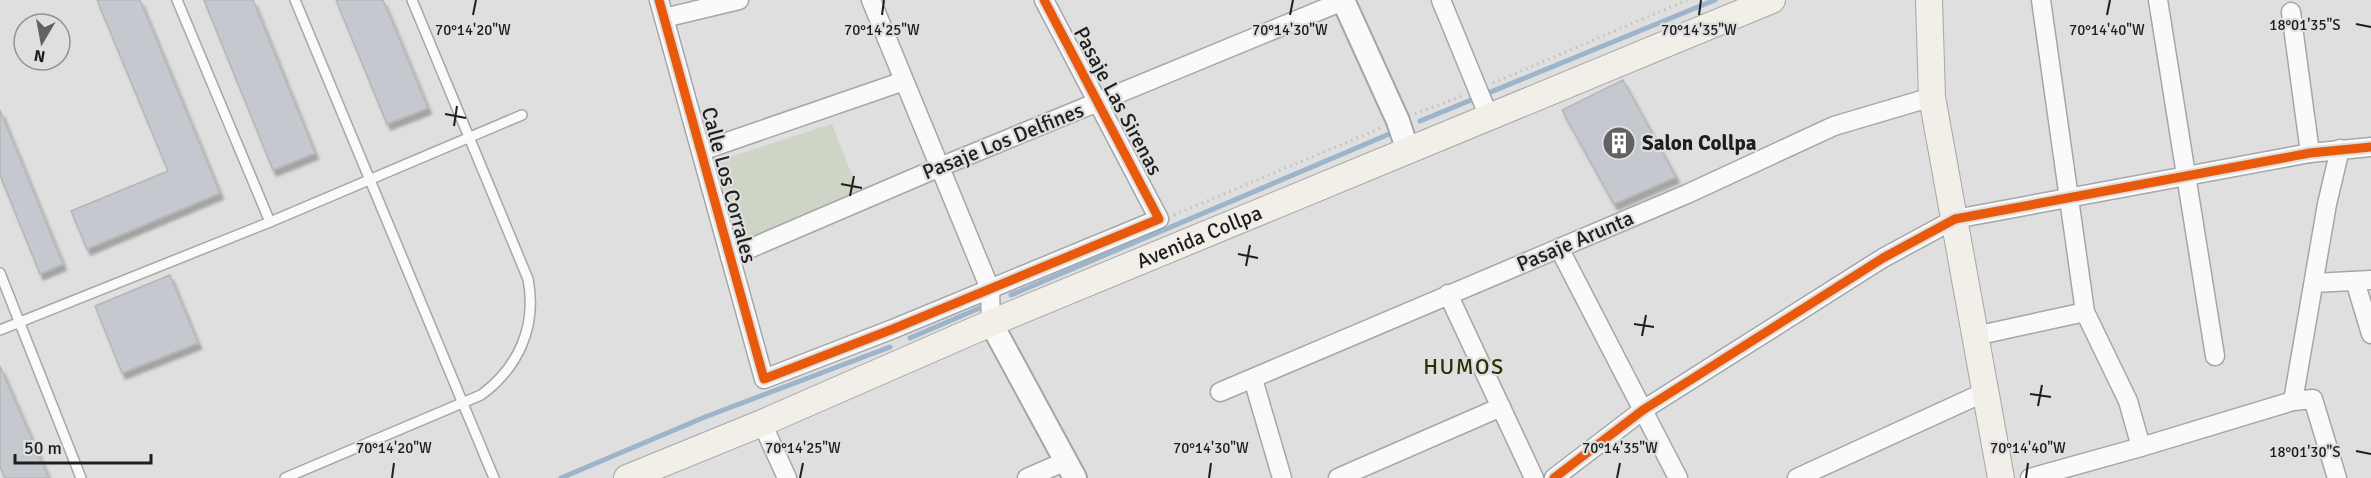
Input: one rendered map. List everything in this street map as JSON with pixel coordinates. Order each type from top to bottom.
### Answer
[{"type":"main road","name":"Avenida Collpa","points":[[627,478],[762,423],[991,323],[1772,0]]},
{"type":"main road","points":[[1930,2],[1932,97],[2001,478]]},
{"type":"street","points":[[662,9],[739,0]]},
{"type":"street","points":[[871,0],[990,289],[991,323],[1071,469],[1027,478]]},
{"type":"street","name":"Pasaje Las Sirenas","points":[[1044,0],[1159,219]]},
{"type":"street","points":[[1343,0],[1398,121],[1408,151]]},
{"type":"street","name":"Pasaje Los Delfines","points":[[730,257],[940,167],[1343,0]]},
{"type":"street","points":[[1442,0],[1488,117]]},
{"type":"street","points":[[2041,0],[2085,312],[2128,401],[2141,447]]},
{"type":"street","points":[[2158,0],[2215,357]]},
{"type":"street","name":"Calle Los Corrales","points":[[662,9],[764,380],[893,329]]},
{"type":"street","points":[[2291,12],[2310,153]]},
{"type":"street","points":[[701,151],[904,81]]},
{"type":"street","name":"Pasaje Arunta","points":[[1220,392],[1687,194],[1834,126],[1932,97]]},
{"type":"street","points":[[1554,478],[1643,410],[1882,258],[1955,219],[2310,153],[2371,147]]},
{"type":"street","points":[[2293,401],[2327,204],[2340,149]]},
{"type":"street","points":[[906,360],[893,329],[1159,219]]},
{"type":"street","points":[[1559,248],[1678,478]]},
{"type":"street","points":[[2314,283],[2363,281],[2371,334]]},
{"type":"street","points":[[1448,294],[1534,478]]},
{"type":"street","points":[[1975,336],[2085,312]]},
{"type":"street","points":[[1253,379],[1282,478]]},
{"type":"street","points":[[1797,478],[1985,392]]},
{"type":"street","points":[[2030,478],[2293,401],[2313,399],[2337,478]]},
{"type":"street","points":[[1338,478],[1501,407]]},
{"type":"street","points":[[762,423],[787,478]]},
{"type":"lane","points":[[177,0],[270,222]]},
{"type":"lane","points":[[295,0],[494,478]]},
{"type":"lane","points":[[285,478],[481,395],[511,367],[524,343],[530,319],[531,296],[528,279],[412,0]]},
{"type":"lane","points":[[0,330],[270,222],[522,115]]},
{"type":"lane","points":[[0,273],[81,478]]},
{"type":"path","points":[[1159,219],[1184,212],[1687,0]]},
{"type":"green space","points":[[832,124],[862,201],[731,254],[708,164]]},
{"type":"building","points":[[97,0],[140,0],[220,193],[87,249],[71,211],[168,171]]},
{"type":"building","points":[[204,0],[253,0],[315,153],[273,170]]},
{"type":"building","points":[[336,0],[383,0],[428,108],[387,124]]},
{"type":"building","name":"Salon Collpa","points":[[1623,80],[1676,177],[1614,204],[1562,110]]},
{"type":"building","points":[[0,110],[63,264],[40,274],[0,175]]},
{"type":"building","points":[[170,275],[198,343],[122,373],[95,306]]},
{"type":"building","points":[[0,366],[49,478],[5,478],[0,467]]},
{"type":"waterway","points":[[1420,121],[1715,0]]},
{"type":"waterway","points":[[1011,295],[1394,132]]},
{"type":"waterway","points":[[910,338],[982,307]]},
{"type":"waterway","points":[[561,478],[705,417],[890,347]]},
{"type":"cycle path","points":[[659,0],[764,379],[893,329],[1159,219],[1044,0]]},
{"type":"cycle path","points":[[1554,478],[1643,410],[1883,258],[1955,219],[2310,153],[2371,147]]},
{"type":"place","name":"Salon Collpa","points":[[1619,143]]},
{"type":"district","name":"HUMOS","points":[[1464,366]]}]
